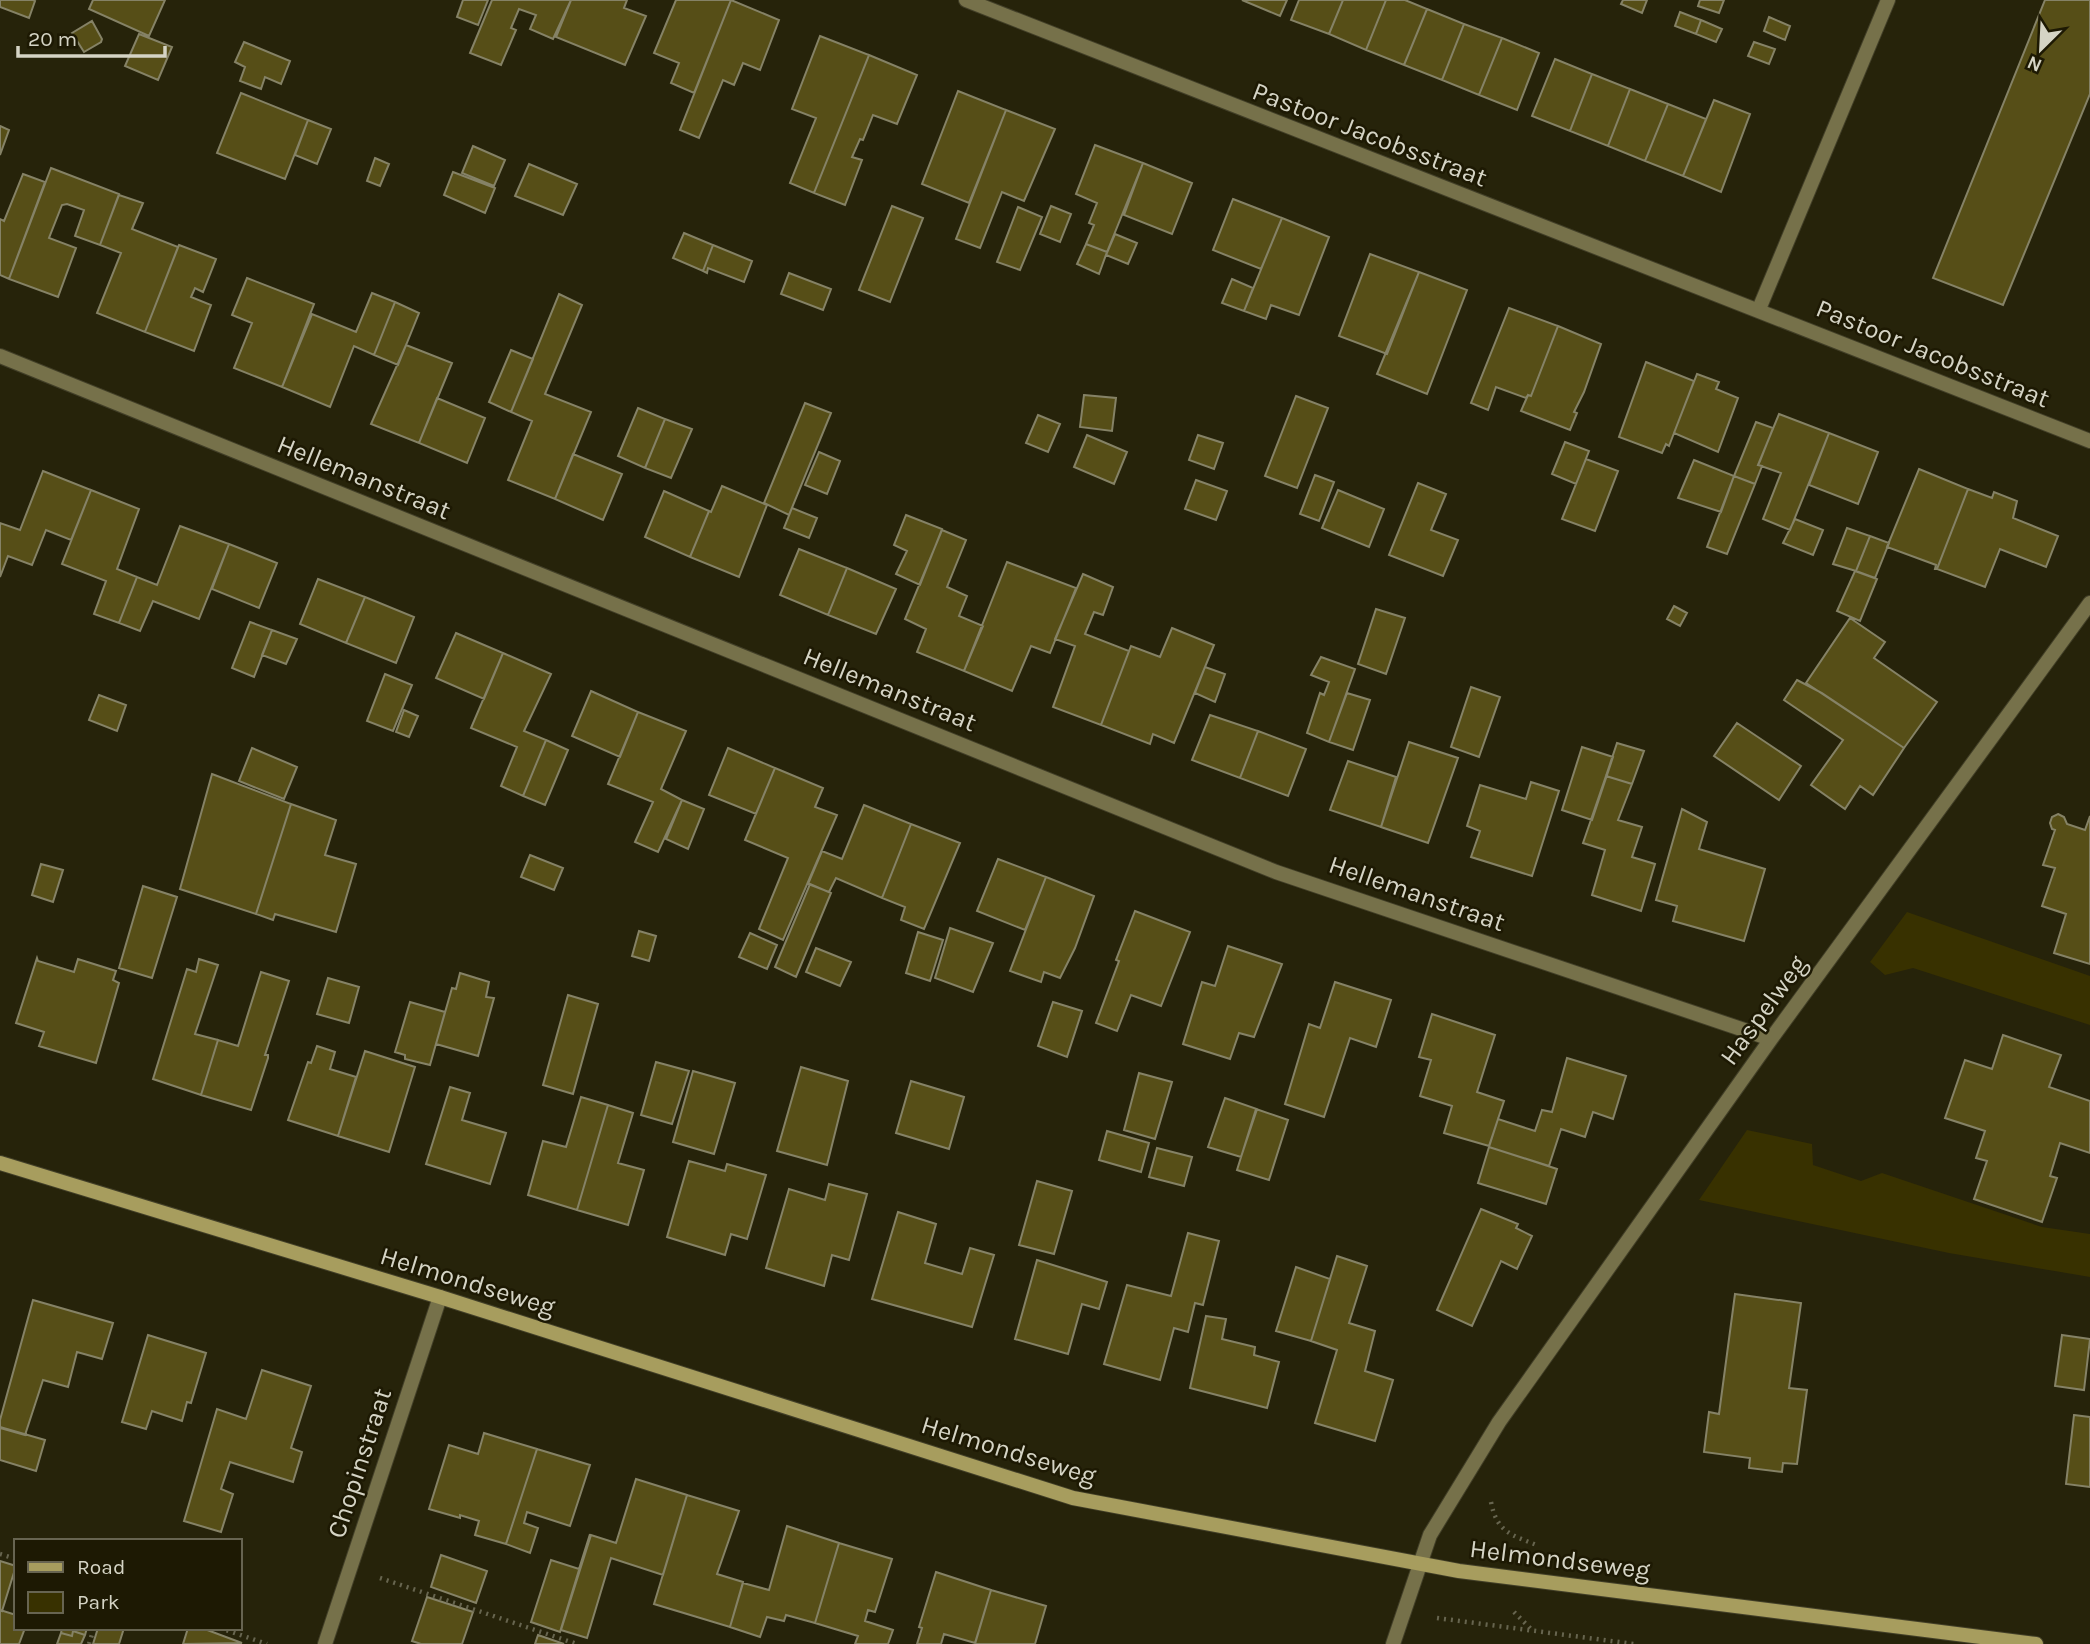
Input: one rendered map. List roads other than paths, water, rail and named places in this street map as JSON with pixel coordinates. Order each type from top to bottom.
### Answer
[{"type":"street","name":"Pastoor Jacobsstraat","points":[[966,0],[2090,441]]},
{"type":"street","points":[[1759,309],[1888,0]]},
{"type":"street","name":"Hellemanstraat","points":[[0,356],[1276,872],[1771,1039]]},
{"type":"street","name":"Haspelweg","points":[[1394,1644],[1430,1535],[1482,1449],[1771,1039],[2090,603]]},
{"type":"street","name":"Helmondseweg","points":[[0,1163],[440,1297],[1073,1498],[1421,1565],[2036,1644]]},
{"type":"street","name":"Chopinstraat","points":[[325,1644],[440,1297]]}]
